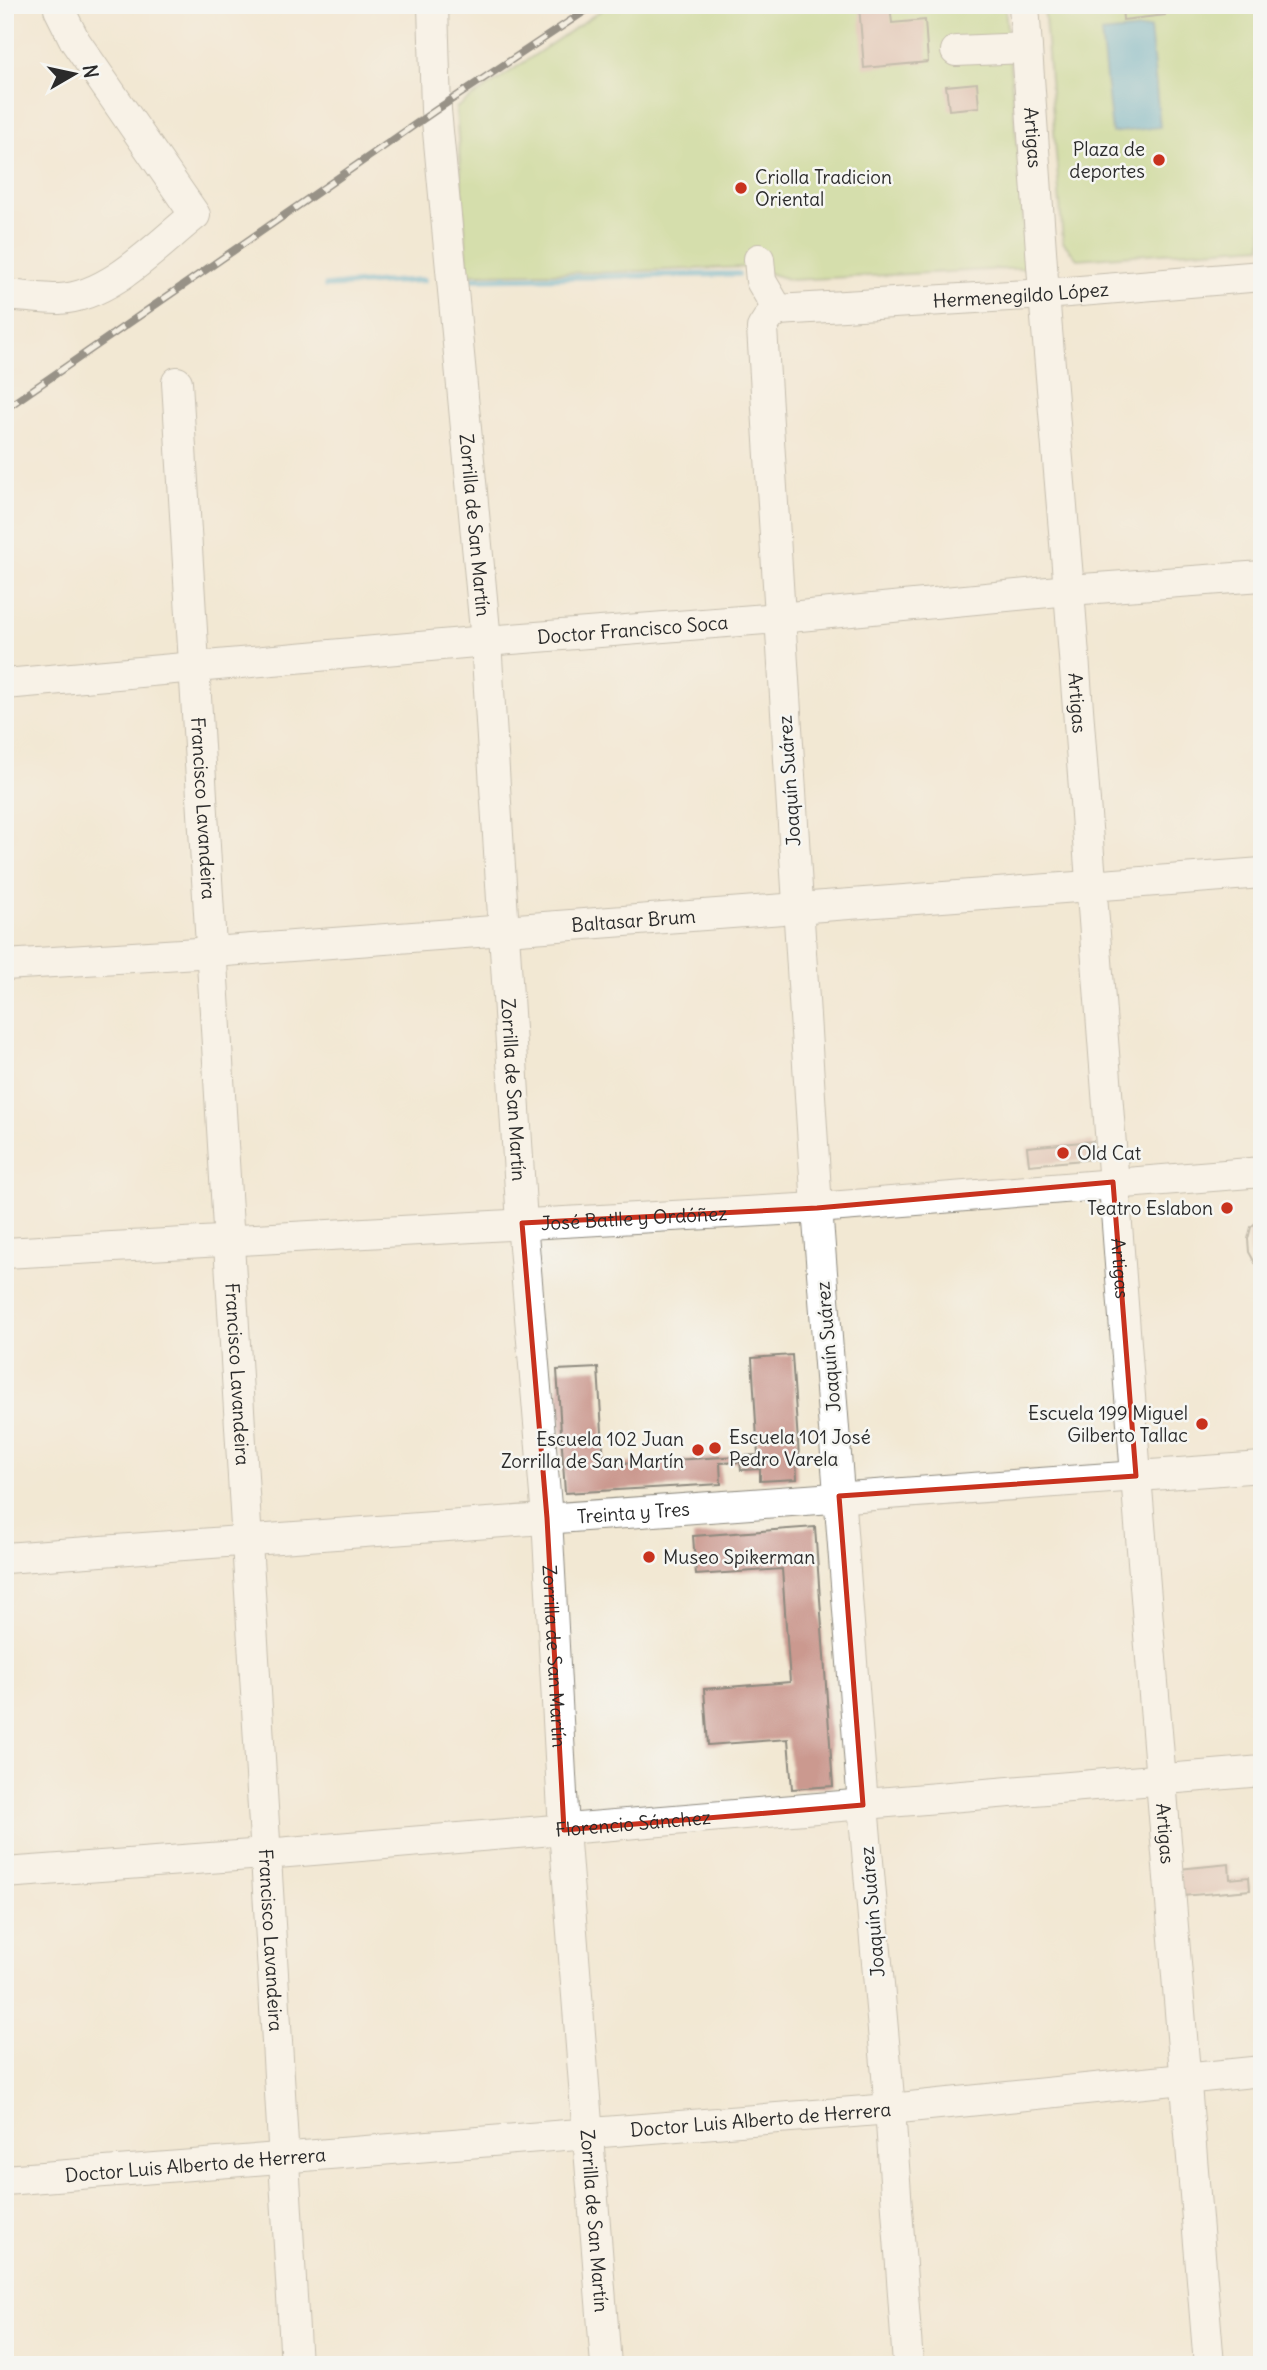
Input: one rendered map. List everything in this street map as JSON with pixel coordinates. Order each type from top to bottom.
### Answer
[{"type":"street","points":[[5,295],[61,299],[96,291],[122,274],[195,215],[75,41],[59,5]]},
{"type":"street","name":"Zorrilla de San Martín","points":[[433,5],[436,110],[486,641],[522,1223],[547,1518],[564,1830],[590,2133],[606,2365]]},
{"type":"street","name":"Artigas","points":[[1024,5],[1136,1476],[1209,2365]]},
{"type":"street","points":[[956,51],[1027,48]]},
{"type":"street","points":[[758,259],[770,319]]},
{"type":"street","name":"Hermenegildo López","points":[[770,319],[1262,276]]},
{"type":"street","name":"Joaquín Suárez","points":[[770,319],[779,618],[796,908],[839,1496],[890,2109],[908,2365]]},
{"type":"street","name":"Francisco Lavandeira","points":[[177,382],[231,1240],[296,2365]]},
{"type":"street","name":"Doctor Francisco Soca","points":[[5,684],[779,618],[1069,590],[1262,576]]},
{"type":"street","name":"Baltasar Brum","points":[[5,965],[213,952],[1262,873]]},
{"type":"street","name":"José Batlle y Ordóñez","points":[[5,1253],[817,1208],[1262,1171]]},
{"type":"street","name":"Treinta y Tres","points":[[5,1558],[1262,1467]]},
{"type":"street","name":"Florencio Sánchez","points":[[5,1873],[564,1830],[1262,1771]]},
{"type":"street","name":"Doctor Luis Alberto de Herrera","points":[[5,2180],[890,2109],[1262,2071]]},
{"type":"highlighted area","points":[[1113,1182],[1136,1476],[839,1496],[863,1805],[564,1830],[547,1518],[522,1223],[817,1208]]},
{"type":"green space","name":"Criolla Tradicion Oriental","points":[[609,5],[1005,5],[1027,268],[791,280],[749,267],[468,274],[456,108]]},
{"type":"green space","name":"Plaza de deportes","points":[[1044,5],[1262,5],[1262,246],[1077,259],[1063,242]]},
{"type":"water","points":[[1150,28],[1160,127],[1112,133],[1101,33]]},
{"type":"building","points":[[859,5],[890,5],[892,23],[925,20],[928,62],[864,68]]},
{"type":"building","points":[[1122,5],[1164,5],[1165,15],[1123,20]]},
{"type":"building","points":[[977,83],[979,107],[949,110],[946,86]]},
{"type":"building","points":[[1093,1141],[1094,1159],[1029,1165],[1027,1147]]},
{"type":"building","points":[[1262,1217],[1262,1267],[1255,1263],[1249,1252],[1248,1239],[1251,1227]]},
{"type":"building","points":[[792,1355],[799,1457],[796,1457],[797,1479],[760,1481],[760,1469],[741,1470],[740,1462],[720,1463],[721,1484],[565,1493],[557,1370],[598,1368],[604,1464],[758,1455],[752,1358]]},
{"type":"building","points":[[815,1527],[833,1786],[792,1789],[788,1739],[708,1745],[704,1689],[790,1682],[782,1569],[696,1575],[693,1536]]},
{"type":"building","points":[[1229,1864],[1230,1879],[1249,1877],[1250,1890],[1182,1896],[1179,1869]]},
{"type":"waterway","points":[[461,279],[738,274]]},
{"type":"waterway","points":[[326,286],[424,280]]},
{"type":"railway","points":[[5,409],[436,110],[594,5]]},
{"type":"place","name":"Plaza de deportes","points":[[1159,160]]},
{"type":"place","name":"Criolla Tradicion Oriental","points":[[741,188]]},
{"type":"place","name":"Old Cat","points":[[1063,1153]]},
{"type":"place","name":"Teatro Eslabon","points":[[1227,1208]]},
{"type":"place","name":"Escuela 199 Miguel Gilberto Tallac","points":[[1202,1424]]},
{"type":"place","name":"Escuela 101 José Pedro Varela","points":[[715,1448]]},
{"type":"place","name":"Escuela 102 Juan Zorrilla de San Martín","points":[[698,1450]]},
{"type":"place","name":"Museo Spikerman","points":[[649,1557]]}]
